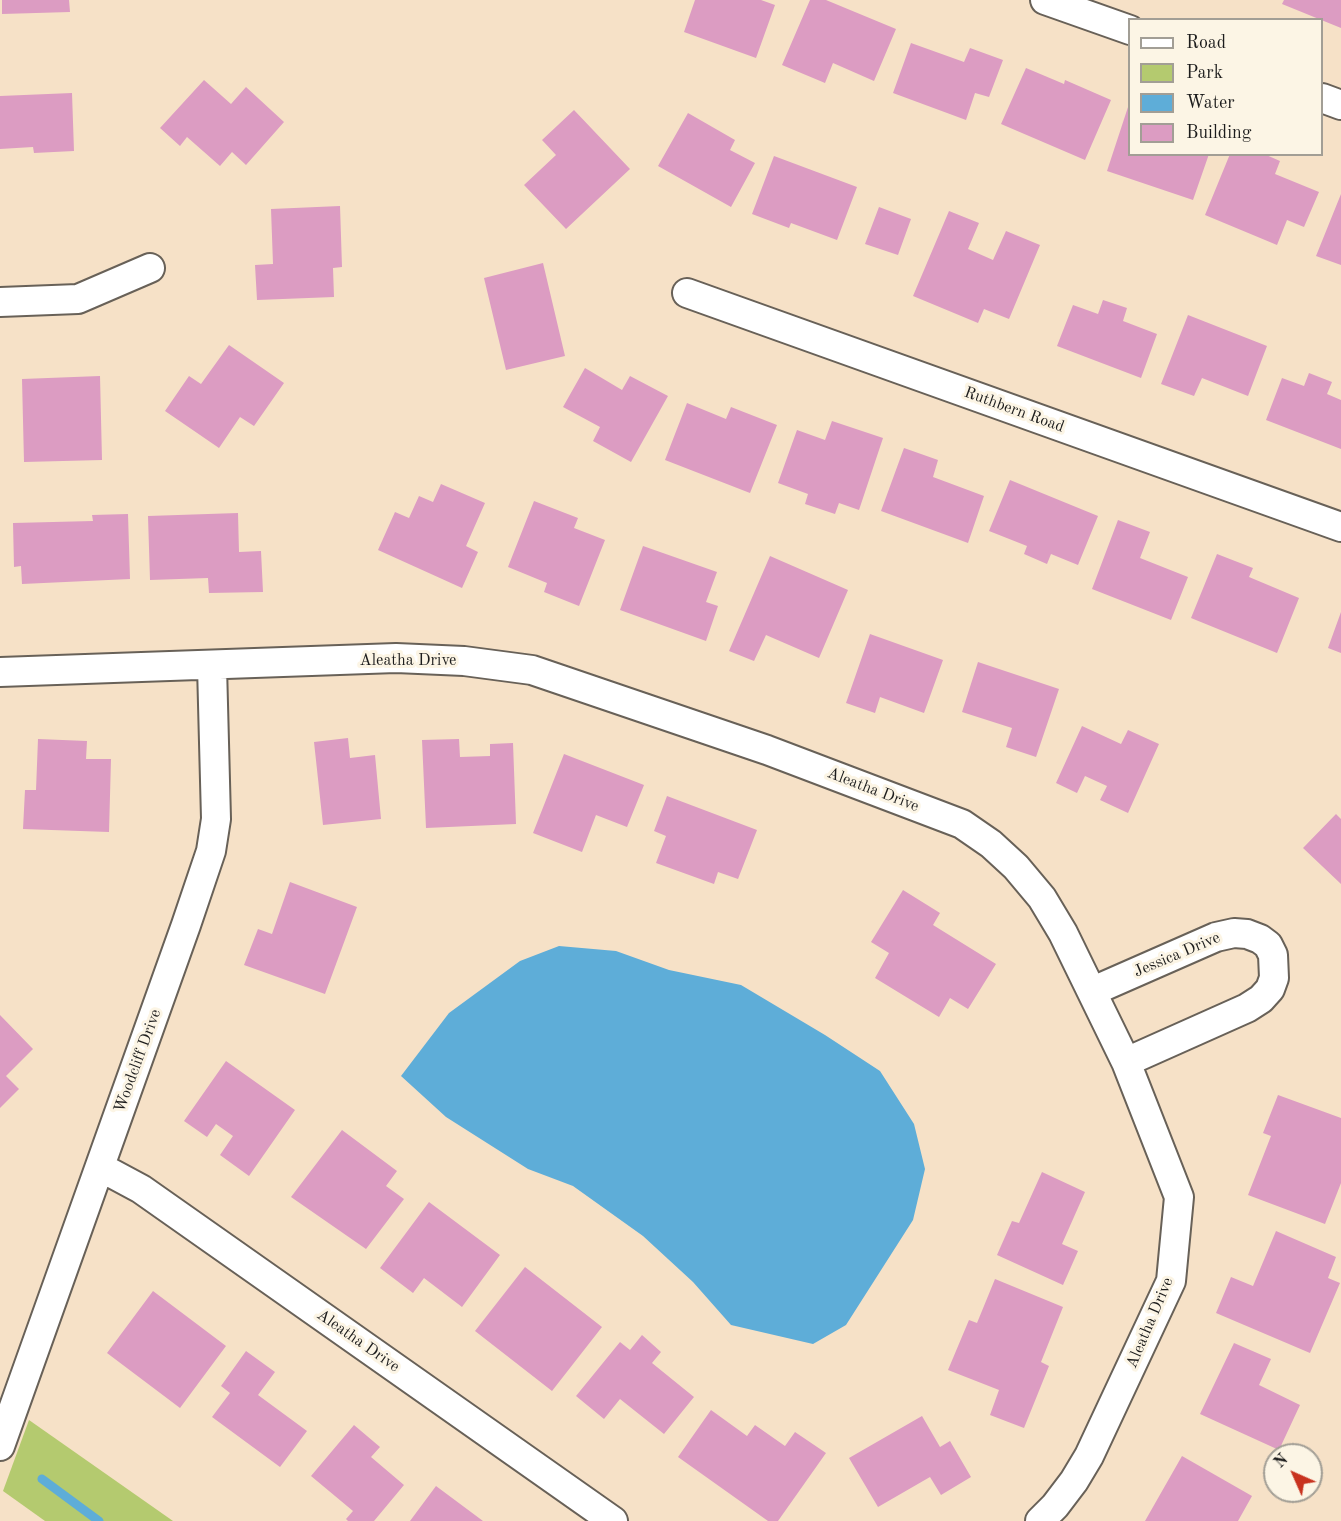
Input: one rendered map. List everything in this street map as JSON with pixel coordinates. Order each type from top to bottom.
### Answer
[{"type":"street","points":[[1045,0],[1128,29]]},
{"type":"street","points":[[1323,98],[1341,105]]},
{"type":"street","points":[[0,302],[78,299],[150,268]]},
{"type":"street","name":"Ruthbern Road","points":[[687,293],[1341,527]]},
{"type":"street","name":"Aleatha Drive","points":[[0,672],[396,658],[464,661],[532,670],[767,750],[962,824],[991,844],[1016,867],[1042,898],[1063,933],[1126,1062],[1179,1197],[1171,1281],[1089,1456],[1074,1481],[1040,1521]]},
{"type":"street","name":"Woodcliff Drive","points":[[0,1446],[211,851],[216,819],[212,666]]},
{"type":"street","name":"Jessica Drive","points":[[1093,991],[1216,937],[1234,933],[1247,933],[1260,939],[1268,945],[1273,955],[1274,978],[1270,989],[1261,999],[1247,1008],[1126,1062]]},
{"type":"street","name":"Aleatha Drive","points":[[100,1167],[141,1189],[613,1521]]},
{"type":"green space","points":[[29,1420],[173,1521],[45,1521],[3,1491]]},
{"type":"water","points":[[559,946],[616,951],[669,970],[741,985],[880,1071],[914,1124],[925,1169],[913,1220],[846,1325],[813,1344],[731,1325],[693,1282],[643,1236],[573,1186],[528,1169],[446,1117],[401,1076],[449,1013],[520,961]]},
{"type":"building","points":[[2,0],[69,0],[70,12],[2,14]]},
{"type":"building","points":[[695,0],[761,0],[775,5],[756,58],[684,32]]},
{"type":"building","points":[[810,0],[826,0],[896,29],[874,81],[833,63],[825,83],[782,65]]},
{"type":"building","points":[[1284,0],[1341,0],[1341,28],[1323,21],[1323,18],[1316,18],[1282,4]]},
{"type":"building","points":[[911,43],[964,62],[970,48],[1003,60],[989,97],[975,93],[966,120],[893,93]]},
{"type":"building","points":[[1026,68],[1064,84],[1065,80],[1111,100],[1085,160],[1001,124]]},
{"type":"building","points":[[204,80],[231,104],[246,87],[284,122],[246,165],[232,152],[220,166],[187,137],[180,146],[160,128]]},
{"type":"building","points":[[72,93],[74,151],[34,153],[33,147],[0,149],[0,96]]},
{"type":"building","points":[[1128,107],[1128,156],[1208,156],[1193,200],[1107,171]]},
{"type":"building","points":[[574,110],[630,169],[566,229],[524,185],[556,155],[542,140]]},
{"type":"building","points":[[688,113],[735,140],[730,150],[755,163],[731,207],[658,166]]},
{"type":"building","points":[[774,156],[857,187],[837,240],[791,223],[789,228],[752,214]]},
{"type":"building","points":[[1229,156],[1269,156],[1280,161],[1275,174],[1319,192],[1304,227],[1287,220],[1277,245],[1205,215]]},
{"type":"building","points":[[1341,194],[1341,265],[1316,256]]},
{"type":"building","points":[[340,206],[342,267],[333,268],[334,297],[257,300],[255,265],[273,264],[271,209]]},
{"type":"building","points":[[879,207],[911,219],[898,255],[865,244]]},
{"type":"building","points":[[949,211],[979,223],[968,249],[993,260],[1006,231],[1040,245],[1009,319],[984,309],[978,323],[913,296]]},
{"type":"building","points":[[543,263],[565,356],[506,370],[484,278]]},
{"type":"building","points":[[1103,300],[1127,308],[1123,321],[1157,334],[1141,378],[1057,346],[1073,305],[1098,314]]},
{"type":"building","points":[[1188,315],[1267,346],[1248,396],[1202,378],[1194,396],[1161,384]]},
{"type":"building","points":[[229,345],[284,383],[254,426],[240,417],[219,448],[165,411],[189,376],[201,384]]},
{"type":"building","points":[[585,368],[622,390],[630,376],[668,396],[631,462],[593,441],[600,427],[563,407]]},
{"type":"building","points":[[1309,373],[1332,382],[1327,394],[1341,400],[1341,449],[1266,420],[1282,378],[1304,386]]},
{"type":"building","points":[[100,376],[102,460],[24,462],[22,379]]},
{"type":"building","points":[[687,403],[726,419],[731,407],[777,425],[750,493],[665,460]]},
{"type":"building","points":[[832,421],[883,438],[859,510],[839,503],[835,514],[805,504],[808,494],[778,483],[797,430],[825,440]]},
{"type":"building","points":[[904,448],[938,460],[933,477],[984,496],[968,543],[881,511]]},
{"type":"building","points":[[1010,480],[1098,516],[1078,565],[1051,554],[1047,564],[1024,554],[1027,546],[989,531]]},
{"type":"building","points":[[441,484],[485,503],[466,546],[478,552],[462,588],[378,550],[395,512],[409,518],[419,496],[433,502]]},
{"type":"building","points":[[534,501],[578,518],[574,528],[605,540],[579,606],[544,592],[547,583],[508,567]]},
{"type":"building","points":[[238,513],[239,552],[261,551],[263,592],[209,593],[208,578],[150,580],[148,516]]},
{"type":"building","points":[[128,514],[130,579],[22,584],[21,566],[14,567],[13,523],[93,521],[92,515]]},
{"type":"building","points":[[1118,520],[1150,532],[1140,558],[1188,577],[1171,620],[1092,589]]},
{"type":"building","points":[[643,546],[717,572],[706,602],[718,606],[706,641],[620,610]]},
{"type":"building","points":[[1217,554],[1253,568],[1249,577],[1299,598],[1277,653],[1191,618]]},
{"type":"building","points":[[770,556],[848,590],[819,658],[766,635],[754,661],[729,651]]},
{"type":"building","points":[[1341,612],[1341,653],[1328,648]]},
{"type":"building","points":[[870,634],[943,660],[924,713],[880,697],[875,713],[846,703]]},
{"type":"building","points":[[978,662],[1059,689],[1036,757],[1006,747],[1012,728],[962,712]]},
{"type":"building","points":[[1082,726],[1121,744],[1128,730],[1159,744],[1128,813],[1100,800],[1107,786],[1085,776],[1077,793],[1056,783]]},
{"type":"building","points":[[348,738],[350,758],[375,755],[381,819],[323,825],[314,742]]},
{"type":"building","points":[[38,739],[87,741],[86,759],[111,759],[109,832],[23,829],[25,790],[36,790]]},
{"type":"building","points":[[459,739],[460,757],[490,756],[490,744],[513,743],[516,824],[426,828],[422,740]]},
{"type":"building","points":[[564,754],[644,785],[627,827],[596,815],[582,852],[533,833]]},
{"type":"building","points":[[667,796],[757,830],[738,879],[718,872],[714,884],[656,863],[666,836],[654,831]]},
{"type":"building","points":[[1336,814],[1341,819],[1341,884],[1303,848]]},
{"type":"building","points":[[290,882],[357,907],[325,994],[244,965],[258,929],[272,934]]},
{"type":"building","points":[[903,890],[940,913],[933,925],[996,964],[968,1009],[950,998],[939,1017],[875,978],[889,953],[871,942]]},
{"type":"building","points":[[0,1015],[33,1049],[6,1076],[19,1089],[0,1108]]},
{"type":"building","points":[[226,1061],[295,1110],[249,1176],[220,1155],[233,1136],[216,1124],[207,1137],[184,1121]]},
{"type":"building","points":[[1278,1095],[1341,1118],[1341,1183],[1325,1224],[1248,1195],[1271,1136],[1263,1133]]},
{"type":"building","points":[[342,1130],[397,1171],[386,1186],[404,1199],[366,1249],[291,1197]]},
{"type":"building","points":[[1042,1172],[1085,1192],[1062,1244],[1078,1251],[1063,1285],[997,1255],[1012,1221],[1019,1223]]},
{"type":"building","points":[[429,1202],[500,1255],[462,1307],[424,1278],[413,1293],[380,1268]]},
{"type":"building","points":[[1276,1231],[1336,1257],[1328,1278],[1340,1283],[1310,1353],[1216,1313],[1231,1277],[1253,1286]]},
{"type":"building","points":[[525,1267],[602,1327],[552,1391],[475,1331]]},
{"type":"building","points":[[995,1279],[1063,1307],[1041,1362],[1049,1366],[1024,1428],[990,1415],[999,1390],[948,1370],[969,1320],[977,1323]]},
{"type":"building","points":[[153,1291],[226,1346],[180,1408],[107,1353]]},
{"type":"building","points":[[642,1335],[661,1352],[652,1363],[694,1397],[664,1434],[620,1399],[604,1419],[576,1396],[620,1342],[630,1350]]},
{"type":"building","points":[[1234,1343],[1271,1359],[1259,1385],[1300,1405],[1282,1443],[1264,1443],[1200,1414]]},
{"type":"building","points":[[246,1351],[275,1372],[258,1395],[307,1431],[280,1467],[212,1417],[230,1393],[221,1386]]},
{"type":"building","points":[[711,1410],[747,1436],[755,1425],[785,1446],[795,1432],[826,1453],[778,1521],[768,1521],[678,1457]]},
{"type":"building","points":[[922,1416],[940,1447],[950,1441],[971,1477],[941,1495],[930,1477],[878,1507],[849,1458]]},
{"type":"building","points":[[354,1425],[380,1447],[371,1457],[404,1485],[374,1521],[348,1521],[346,1519],[353,1511],[311,1476]]},
{"type":"building","points":[[1182,1456],[1252,1496],[1238,1521],[1145,1521]]},
{"type":"building","points":[[436,1486],[483,1521],[410,1521]]},
{"type":"waterway","points":[[42,1479],[99,1521]]}]
